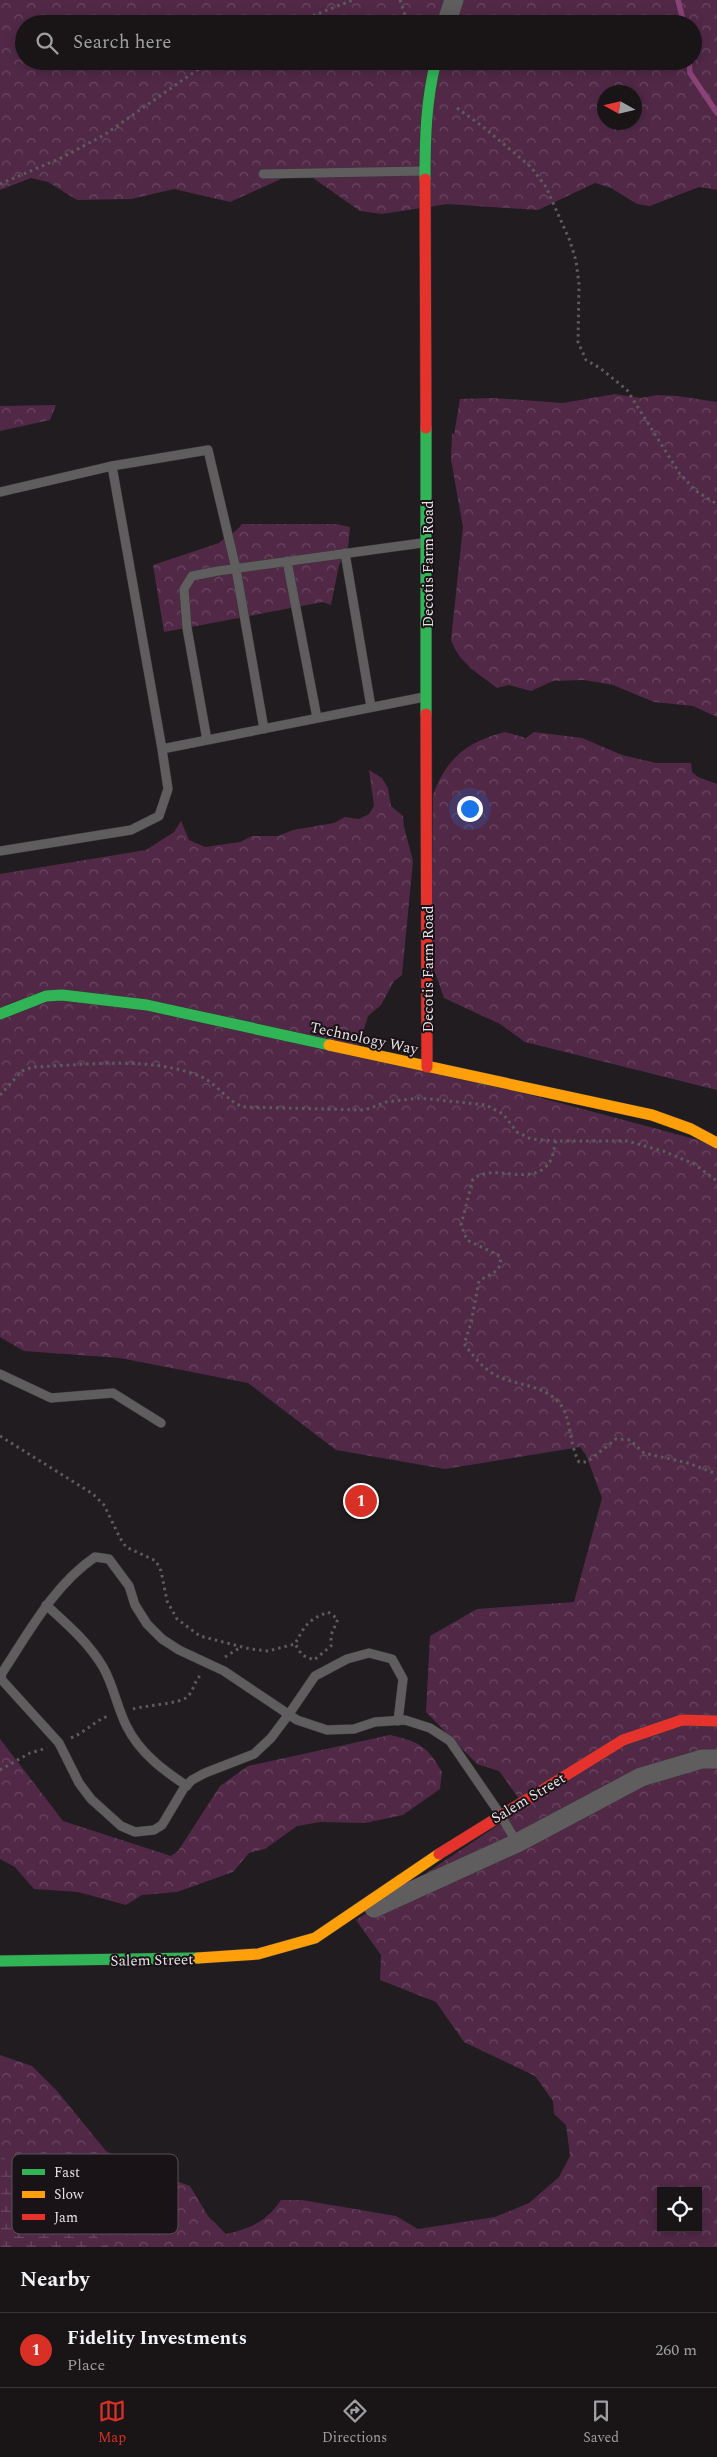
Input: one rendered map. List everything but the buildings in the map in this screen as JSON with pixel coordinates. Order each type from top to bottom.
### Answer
[{"type":"street","points":[[449,15],[454,0]]},
{"type":"street","name":"Decotis Farm Road","points":[[427,1067],[428,542],[425,128],[434,70]]},
{"type":"street","name":"Technology Way","points":[[0,1014],[46,996],[78,996],[147,1005],[656,1115],[677,1122],[717,1143]]},
{"type":"street","points":[[682,1720],[717,1706]]},
{"type":"street","name":"Salem Street","points":[[0,1961],[167,1960],[258,1955],[288,1948],[315,1938],[500,1814],[623,1740],[682,1720],[717,1721]]},
{"type":"street","name":"Salem Street","points":[[354,1913],[384,1905],[517,1843],[641,1777],[702,1759],[717,1759]]},
{"type":"lane","points":[[263,174],[426,171]]},
{"type":"lane","points":[[0,492],[112,466],[208,450],[236,569],[264,728]]},
{"type":"lane","points":[[0,851],[131,830],[159,816],[168,789],[112,466]]},
{"type":"lane","points":[[207,740],[187,628],[184,589],[192,576],[428,542]]},
{"type":"lane","points":[[345,553],[371,708]]},
{"type":"lane","points":[[288,561],[317,718]]},
{"type":"lane","points":[[162,749],[428,696]]},
{"type":"lane","points":[[0,1374],[51,1398],[113,1393],[161,1423]]},
{"type":"lane","points":[[398,1721],[404,1679],[392,1659],[369,1653],[347,1659],[315,1676],[289,1714],[270,1738],[254,1754],[205,1772],[186,1786],[162,1825],[154,1830],[135,1832],[121,1826],[91,1799],[79,1783],[59,1743],[1,1679],[2,1673],[46,1605],[86,1563],[95,1557],[109,1559],[129,1586],[135,1605],[147,1624],[162,1639],[179,1650],[224,1671],[289,1714],[298,1720],[327,1730],[354,1730],[375,1722],[398,1721],[430,1728],[450,1741],[500,1814],[517,1843]]},
{"type":"lane","points":[[46,1605],[90,1648],[116,1693],[127,1728],[141,1749],[161,1768],[186,1786]]},
{"type":"path","points":[[314,15],[354,0]]},
{"type":"path","points":[[400,0],[405,15]]},
{"type":"path","points":[[0,184],[61,158],[104,135],[197,70]]},
{"type":"path","points":[[457,108],[482,126],[531,167],[546,188],[570,241],[576,261],[579,284],[578,342],[586,360],[600,368],[627,390],[680,474],[696,491],[717,504]]},
{"type":"path","points":[[0,1095],[22,1071],[33,1067],[128,1062],[196,1074],[213,1082],[231,1102],[243,1107],[364,1110],[386,1102],[420,1098],[486,1105],[503,1114],[516,1132],[531,1139],[626,1141],[663,1151],[694,1164],[717,1181]]},
{"type":"path","points":[[556,1141],[550,1162],[540,1172],[525,1175],[489,1172],[473,1179],[461,1225],[467,1240],[500,1256],[502,1264],[498,1271],[479,1281],[471,1323],[464,1344],[485,1368],[498,1376],[539,1387],[560,1404],[568,1420],[572,1450],[579,1462],[587,1462],[616,1438],[630,1440],[644,1453],[688,1463],[717,1474]]},
{"type":"path","points":[[0,1436],[93,1494],[104,1505],[126,1547],[156,1561],[161,1572],[167,1600],[177,1619],[200,1636],[250,1649],[268,1651],[295,1644],[305,1625],[312,1618],[328,1612],[338,1619],[331,1635],[331,1646],[314,1660],[302,1655],[295,1644]]},
{"type":"green space","points":[[0,0],[717,0],[717,190],[699,187],[650,206],[637,204],[611,188],[595,183],[538,210],[447,204],[382,214],[360,211],[313,178],[294,173],[230,202],[174,189],[131,199],[77,200],[48,182],[31,178],[0,190]]},
{"type":"green space","points":[[615,394],[641,398],[657,395],[678,396],[717,402],[717,717],[693,706],[654,702],[613,685],[584,680],[553,681],[531,691],[509,685],[497,688],[464,662],[451,640],[463,527],[451,460],[452,433],[454,435],[460,399],[493,398],[563,403]]},
{"type":"green space","points":[[56,405],[50,420],[0,431],[0,406]]},
{"type":"green space","points":[[242,524],[336,524],[350,527],[348,549],[339,565],[331,605],[323,602],[164,632],[153,565],[219,543]]},
{"type":"green space","points":[[505,732],[526,738],[534,732],[582,738],[622,755],[656,763],[691,763],[692,772],[698,777],[717,784],[717,1090],[525,1042],[500,1024],[444,998],[431,961],[433,795],[445,771],[460,753],[469,746]]},
{"type":"green space","points":[[369,770],[382,778],[388,788],[391,806],[403,816],[413,861],[402,975],[394,981],[381,1005],[368,1016],[358,1049],[717,1145],[717,2247],[0,2247],[0,2055],[32,2066],[57,2091],[106,2151],[112,2154],[12,2154],[12,2234],[178,2234],[178,2182],[190,2186],[208,2216],[226,2234],[243,2229],[264,2219],[281,2200],[302,2200],[396,2216],[418,2229],[495,2217],[529,2203],[559,2177],[570,2156],[566,2125],[554,2114],[553,2101],[535,2076],[464,2042],[436,2002],[380,1980],[381,1955],[356,1920],[525,1807],[499,1771],[477,1764],[426,1712],[430,1636],[477,1609],[574,1602],[602,1498],[586,1455],[580,1447],[445,1469],[336,1450],[248,1383],[120,1358],[24,1351],[0,1337],[0,874],[146,850],[174,832],[181,821],[189,840],[205,847],[240,842],[252,836],[278,836],[293,830],[334,823],[345,817],[359,819],[369,814],[374,806]]},
{"type":"green space","points":[[390,1735],[422,1746],[432,1756],[442,1772],[440,1789],[403,1815],[365,1823],[320,1822],[297,1826],[265,1849],[249,1853],[233,1872],[177,1892],[142,1895],[126,1905],[78,1892],[34,1889],[15,1867],[0,1859],[0,1739],[63,1821],[171,1856],[178,1851],[220,1786],[248,1766]]},
{"type":"green space","points":[[0,2155],[12,2165],[12,2234],[94,2234],[109,2247],[0,2247]]},
{"type":"waterway","points":[[678,0],[682,15]]},
{"type":"waterway","points":[[690,70],[717,113]]},
{"type":"traffic: fast","points":[[425,179],[427,119],[434,70]]},
{"type":"traffic: fast","points":[[426,428],[426,714]]},
{"type":"traffic: fast","points":[[0,1014],[46,996],[62,995],[147,1005],[329,1045]]},
{"type":"traffic: fast","points":[[0,1961],[198,1958]]},
{"type":"traffic: slow","points":[[329,1045],[652,1115],[691,1129],[717,1143]]},
{"type":"traffic: slow","points":[[198,1958],[258,1954],[315,1938],[439,1854]]},
{"type":"traffic: jam","points":[[425,179],[426,428]]},
{"type":"traffic: jam","points":[[426,714],[427,1067]]},
{"type":"traffic: jam","points":[[439,1854],[623,1740],[682,1720],[717,1721]]},
{"type":"place","name":"Fidelity Investments","points":[[361,1501]]}]
